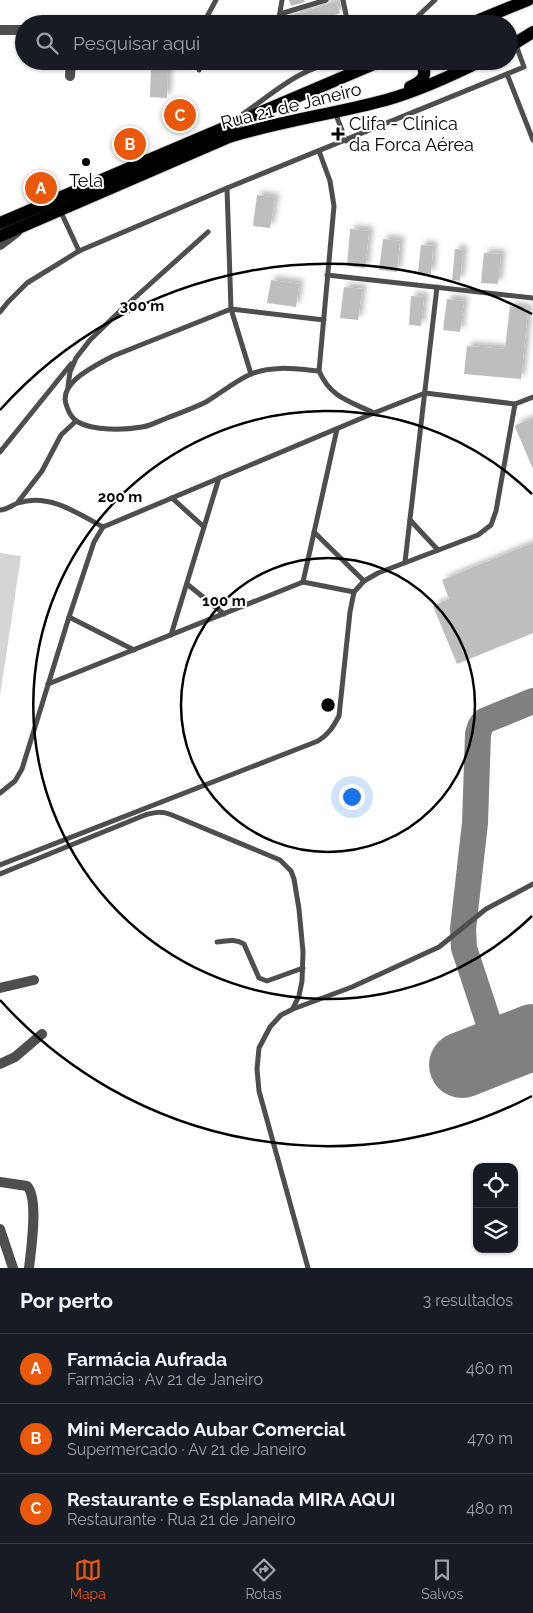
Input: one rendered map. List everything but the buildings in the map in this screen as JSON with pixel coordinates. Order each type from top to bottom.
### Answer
[{"type":"main road","points":[[490,15],[523,1]]},
{"type":"main road","points":[[494,15],[502,10]]},
{"type":"main road","points":[[518,42],[533,32]]},
{"type":"main road","name":"Rua 21 de Janeiro","points":[[0,223],[361,70]]},
{"type":"main road","points":[[339,80],[368,70]]},
{"type":"main road","points":[[353,108],[416,84],[422,79],[424,70]]},
{"type":"main road","name":"Rua 21 de Janeiro","points":[[0,236],[229,137],[266,126],[388,99],[462,70]]},
{"type":"street","points":[[0,30],[15,30]]},
{"type":"street","points":[[70,70],[70,76]]},
{"type":"street","points":[[0,245],[30,223]]},
{"type":"street","points":[[0,988],[34,980]]},
{"type":"street","points":[[0,1064],[15,1057],[42,1034]]},
{"type":"street","points":[[0,1182],[27,1186],[32,1194],[33,1220],[29,1268]]},
{"type":"street","points":[[0,1228],[13,1268]]},
{"type":"lane","points":[[208,15],[216,0]]},
{"type":"lane","points":[[282,0],[280,14],[326,0]]},
{"type":"lane","points":[[343,0],[347,15]]},
{"type":"lane","points":[[419,15],[435,0]]},
{"type":"lane","points":[[518,57],[524,67],[518,69]]},
{"type":"lane","points":[[224,128],[284,83],[312,70]]},
{"type":"lane","points":[[0,312],[27,283],[79,251],[227,188],[516,70]]},
{"type":"lane","points":[[506,74],[533,140]]},
{"type":"lane","points":[[334,112],[346,141]]},
{"type":"lane","points":[[319,151],[330,181],[334,206],[319,371],[324,383],[337,396],[374,413]]},
{"type":"lane","points":[[227,188],[231,309],[251,374]]},
{"type":"lane","points":[[60,210],[79,251]]},
{"type":"lane","points":[[0,452],[90,340],[208,232]]},
{"type":"lane","points":[[328,275],[533,298]]},
{"type":"lane","points":[[405,562],[437,287]]},
{"type":"lane","points":[[68,386],[95,366],[113,356],[231,309],[324,320]]},
{"type":"lane","points":[[76,358],[70,372],[65,393],[64,401],[69,413],[76,421],[87,426],[117,429],[144,427],[203,403],[251,374],[282,368],[319,371]]},
{"type":"lane","points":[[0,793],[15,781],[22,769],[94,542],[103,527],[425,393],[515,404],[533,397]]},
{"type":"lane","points":[[0,865],[327,736],[336,722],[340,708],[350,612],[354,592],[364,581],[378,573],[478,535],[491,525],[496,511],[515,404]]},
{"type":"lane","points":[[18,503],[42,471],[61,435],[76,421]]},
{"type":"lane","points":[[302,582],[337,429]]},
{"type":"lane","points":[[171,635],[219,478]]},
{"type":"lane","points":[[172,498],[204,527]]},
{"type":"lane","points":[[0,510],[18,503],[37,500],[55,502],[103,527]]},
{"type":"lane","points":[[410,520],[438,550]]},
{"type":"lane","points":[[314,532],[364,581]]},
{"type":"lane","points":[[48,684],[302,582],[354,592]]},
{"type":"lane","points":[[187,584],[224,614]]},
{"type":"lane","points":[[69,617],[134,650]]},
{"type":"lane","points":[[0,874],[156,812],[165,812],[280,860],[291,871],[299,910],[303,968],[299,996],[293,1009]]},
{"type":"lane","points":[[308,1268],[259,1091],[257,1069],[259,1048],[270,1027],[281,1015],[293,1009],[352,987],[439,947],[486,910],[533,884]]},
{"type":"lane","points":[[218,942],[238,940],[244,944],[259,978],[263,981],[303,968]]},
{"type":"shaded area","points":[[0,553],[21,556],[0,696]]},
{"type":"taxiway","points":[[498,1051],[464,948],[463,929],[475,823],[478,734],[484,721],[533,701]]},
{"type":"runway","points":[[462,1065],[533,1037]]},
{"type":"place","name":"Restaurante e Esplanada MIRA AQUI","points":[[180,115]]},
{"type":"place","name":"Clifa - Clínica da Forca Aérea","points":[[338,134]]},
{"type":"place","name":"Mini Mercado Aubar Comercial","points":[[130,144]]},
{"type":"place","name":"Tela","points":[[86,162]]},
{"type":"place","name":"Farmácia Aufrada","points":[[41,188]]}]
